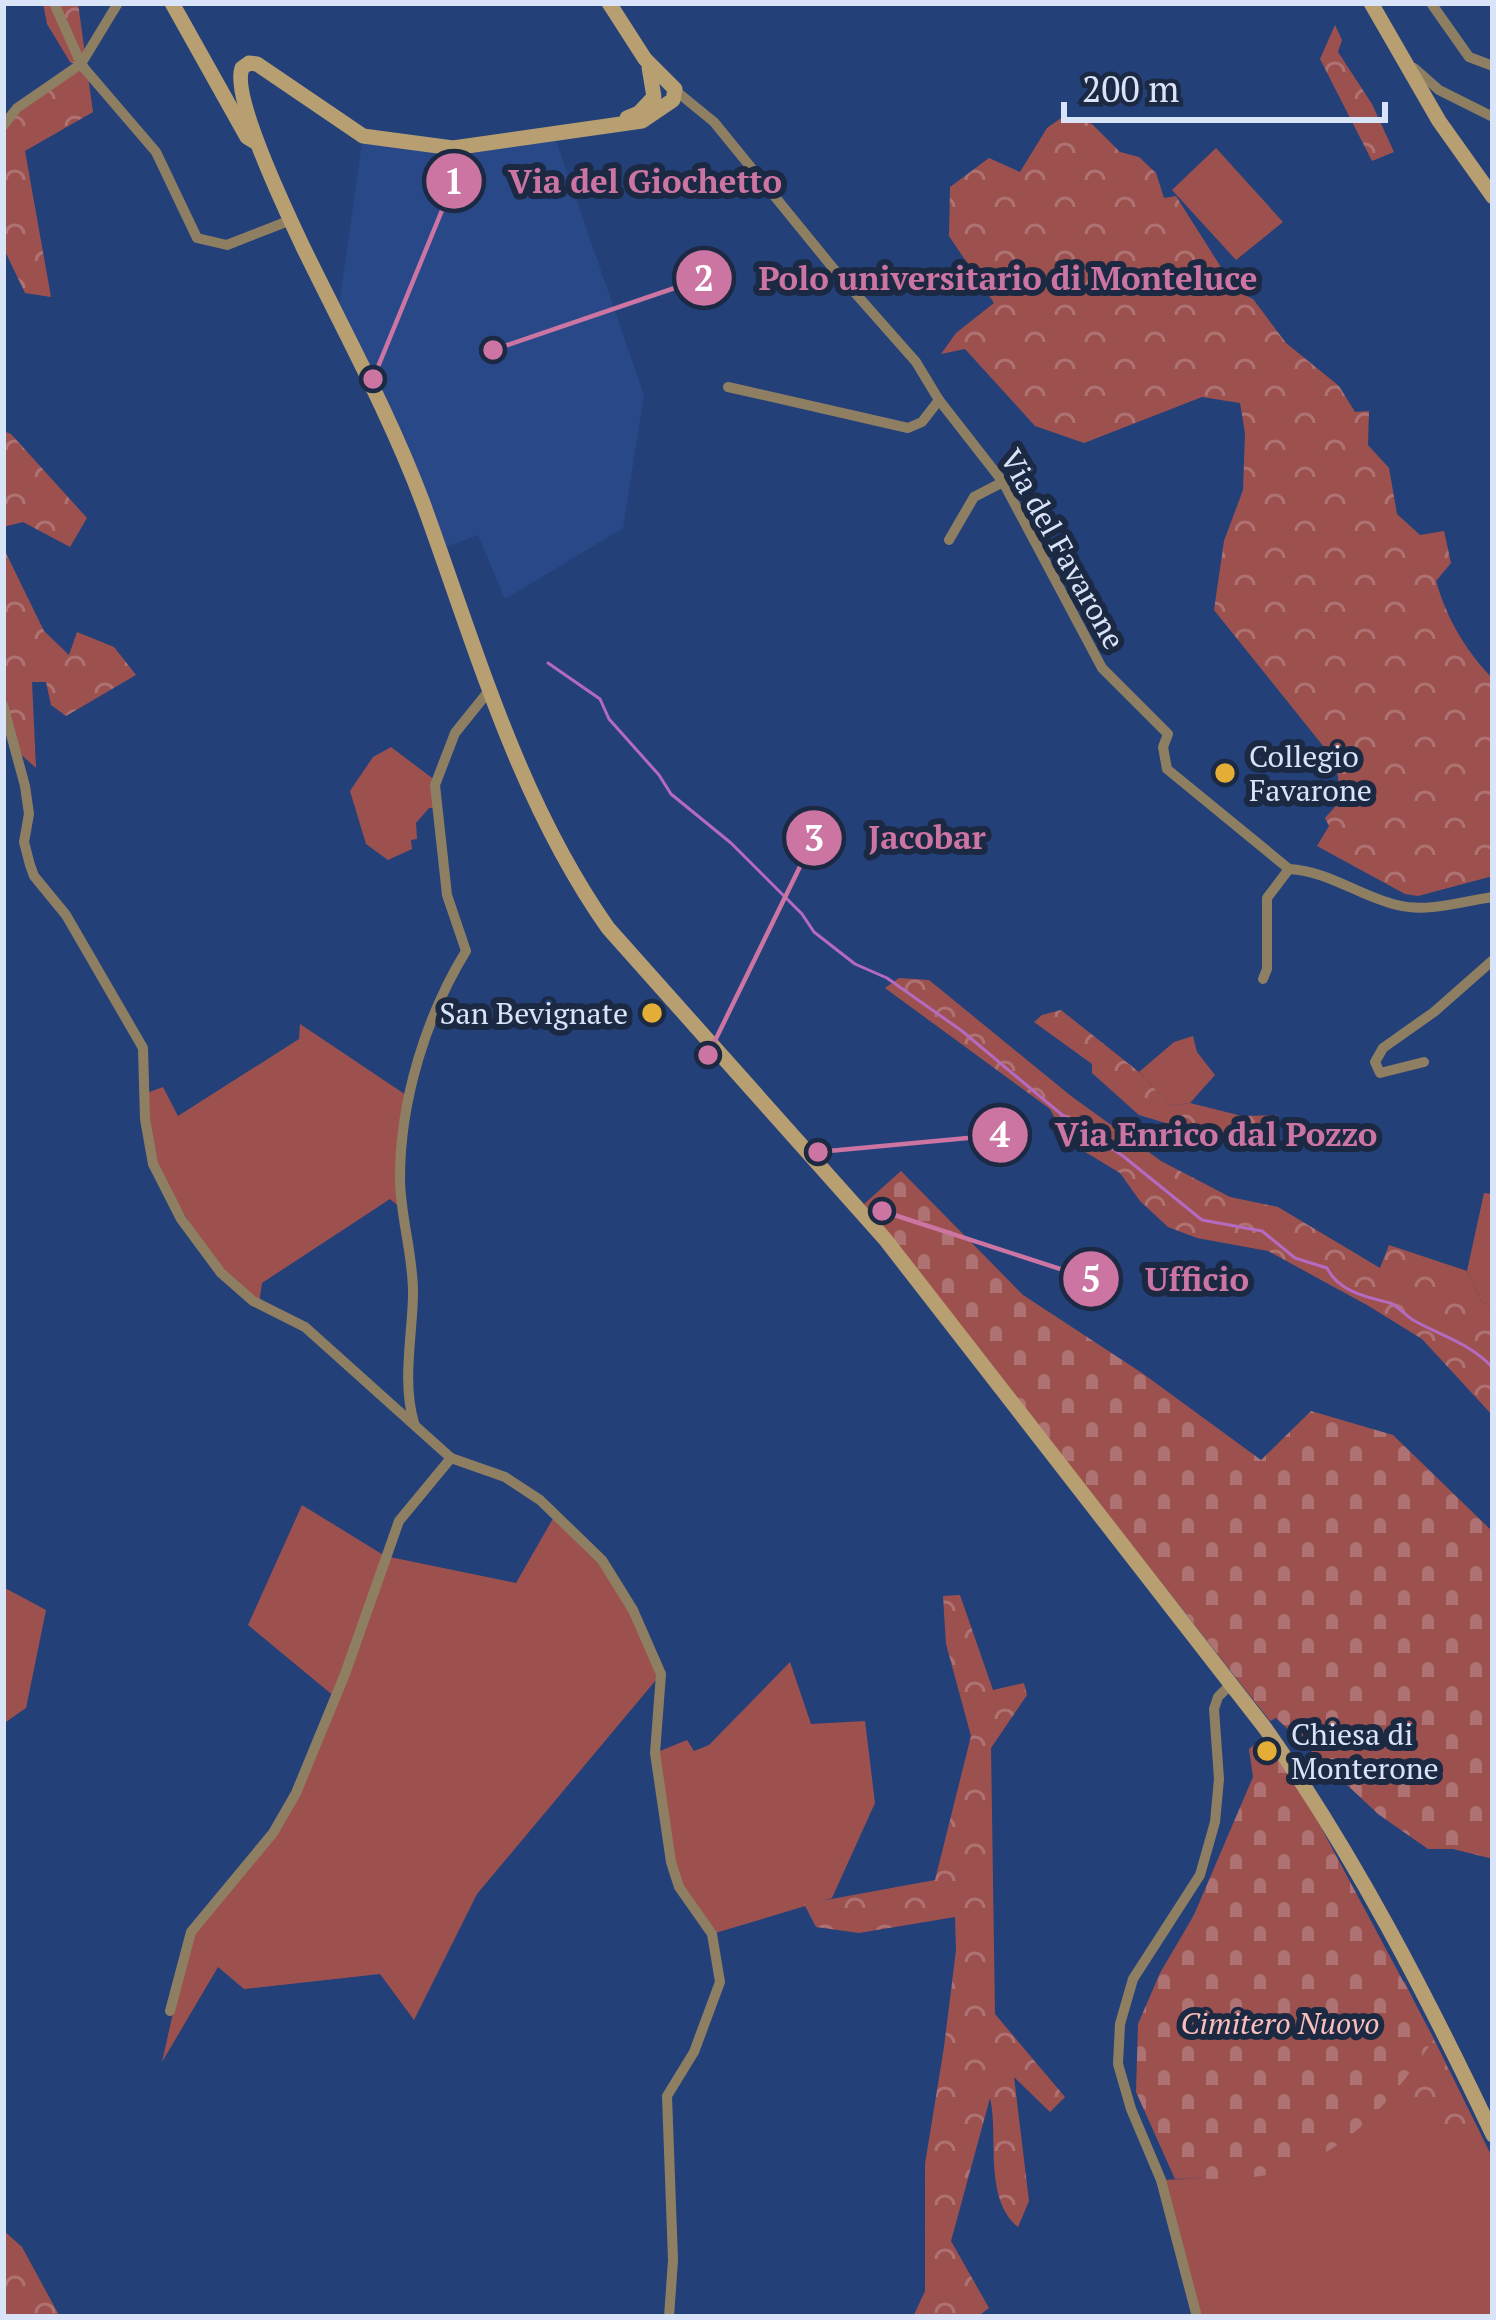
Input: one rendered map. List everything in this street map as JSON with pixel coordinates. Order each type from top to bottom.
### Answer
[{"type":"street","points":[[54,3],[81,62],[156,152],[197,238],[227,245],[291,220]]},
{"type":"street","points":[[3,126],[16,108],[81,62],[118,3]]},
{"type":"street","points":[[172,3],[247,137],[259,144]]},
{"type":"street","points":[[609,3],[664,92],[639,113],[611,123],[453,148],[364,136],[249,63],[239,75],[239,85],[291,220],[422,500],[488,692],[563,856],[608,928],[885,1239],[1232,1684],[1322,1810],[1422,1985],[1493,2135]]},
{"type":"street","points":[[1371,3],[1394,49],[1493,197]]},
{"type":"street","points":[[1431,3],[1469,56],[1493,66]]},
{"type":"street","points":[[1394,49],[1439,90],[1493,118]]},
{"type":"street","name":"Via del Favarone","points":[[664,92],[715,122],[916,362],[939,400],[1003,482],[1102,668],[1168,734],[1162,747],[1167,769],[1288,869],[1312,870],[1396,905],[1420,908],[1492,899]]},
{"type":"street","points":[[728,387],[908,428],[922,422],[939,400]]},
{"type":"street","points":[[949,540],[974,497],[1003,482]]},
{"type":"street","points":[[415,1425],[407,1400],[414,1290],[400,1175],[414,1075],[442,995],[466,951],[447,895],[435,785],[455,733],[488,692]]},
{"type":"street","points":[[3,705],[25,786],[29,814],[24,842],[30,865],[66,915],[143,1048],[145,1119],[153,1164],[181,1219],[221,1274],[253,1301],[305,1327],[434,1447],[505,1478],[540,1501],[602,1560],[633,1610],[661,1674],[655,1753],[670,1862],[679,1887],[712,1934],[720,1982],[694,2052],[667,2096],[673,2260],[669,2317]]},
{"type":"street","points":[[1263,979],[1267,898],[1288,869]]},
{"type":"street","points":[[1424,1062],[1381,1072],[1376,1062],[1383,1048],[1493,960]]},
{"type":"street","points":[[170,2012],[191,1932],[273,1833],[296,1793],[345,1675],[399,1521],[451,1458]]},
{"type":"street","points":[[1197,2317],[1161,2180],[1118,2064],[1120,2024],[1133,1979],[1200,1875],[1215,1822],[1219,1779],[1214,1709],[1218,1696],[1232,1684]]},
{"type":"shaded area","points":[[553,132],[644,395],[623,528],[505,599],[478,535],[438,550],[339,306],[363,136],[453,148]]},
{"type":"green space","points":[[43,3],[78,3],[93,112],[25,151],[51,297],[25,293],[3,247],[3,126],[77,65],[70,62],[47,24]]},
{"type":"green space","points":[[1335,25],[1342,40],[1338,52],[1372,104],[1394,152],[1372,161],[1320,59]]},
{"type":"green space","points":[[1064,116],[1092,124],[1120,152],[1139,157],[1156,173],[1164,198],[1176,196],[1236,291],[1253,299],[1286,343],[1339,386],[1355,412],[1369,411],[1368,445],[1389,468],[1397,514],[1420,535],[1444,531],[1451,563],[1436,581],[1440,595],[1458,633],[1493,679],[1493,876],[1418,896],[1405,894],[1317,846],[1329,826],[1325,818],[1341,800],[1336,762],[1214,610],[1224,541],[1243,490],[1245,433],[1240,403],[1202,397],[1084,443],[1035,426],[965,349],[941,354],[956,333],[994,303],[949,236],[950,187],[989,158],[1020,172],[1047,128]]},
{"type":"green space","points":[[1216,148],[1283,222],[1236,260],[1172,190]]},
{"type":"green space","points":[[3,431],[11,434],[87,518],[70,547],[23,522],[3,527]]},
{"type":"green space","points":[[3,547],[44,631],[69,655],[77,632],[114,647],[136,675],[66,716],[51,705],[46,682],[32,682],[36,768],[16,750],[3,706]]},
{"type":"green space","points":[[391,747],[436,781],[436,808],[429,808],[416,823],[412,849],[388,860],[366,844],[350,791],[373,757]]},
{"type":"green space","points":[[899,978],[929,980],[1071,1096],[1161,1161],[1230,1197],[1278,1207],[1380,1268],[1389,1245],[1467,1271],[1482,1303],[1493,1305],[1493,1416],[1422,1339],[1367,1305],[1268,1251],[1197,1238],[1168,1227],[1140,1201],[1120,1173],[1067,1141],[1050,1109],[885,988]]},
{"type":"green space","points":[[1061,1010],[1139,1072],[1171,1106],[1190,1103],[1242,1116],[1277,1115],[1276,1127],[1238,1145],[1139,1115],[1092,1073],[1092,1064],[1034,1022]]},
{"type":"green space","points":[[300,1024],[406,1095],[402,1209],[390,1199],[262,1283],[259,1304],[221,1273],[153,1164],[144,1094],[163,1087],[178,1116],[299,1039]]},
{"type":"green space","points":[[1193,1036],[1197,1052],[1215,1075],[1190,1103],[1171,1106],[1139,1072],[1174,1042]]},
{"type":"green space","points":[[901,1171],[1023,1295],[1142,1373],[1261,1460],[1311,1411],[1393,1435],[1493,1532],[1493,1859],[1453,1849],[1428,1849],[1378,1814],[1276,1718],[1270,1721],[864,1204]]},
{"type":"green space","points":[[1484,1193],[1493,1194],[1493,1305],[1482,1303],[1467,1271]]},
{"type":"green space","points":[[302,1505],[385,1556],[516,1583],[555,1515],[602,1560],[661,1674],[477,1894],[414,2020],[380,1974],[244,1989],[218,1967],[162,2062],[191,1932],[273,1833],[335,1697],[248,1625]]},
{"type":"green space","points":[[3,1587],[46,1610],[26,1708],[3,1724]]},
{"type":"green space","points":[[960,1595],[993,1690],[1024,1683],[1027,1695],[991,1748],[995,2014],[1065,2097],[1050,2112],[1014,2077],[1029,2201],[1018,2227],[1007,2215],[996,2183],[990,2098],[951,2241],[989,2308],[977,2317],[913,2317],[925,2291],[925,2164],[956,1950],[955,1917],[859,1933],[816,1927],[804,1904],[935,1880],[971,1736],[946,1644],[943,1596]]},
{"type":"green space","points":[[790,1662],[811,1724],[865,1721],[875,1803],[832,1898],[712,1934],[679,1887],[655,1753],[687,1740],[694,1751],[709,1745]]},
{"type":"green space","name":"Cimitero Nuovo","points":[[1265,1736],[1308,1803],[1434,2039],[1381,2107],[1316,2157],[1261,2176],[1175,2179],[1136,2092],[1138,2024],[1160,1973],[1194,1915],[1253,1777],[1249,1749]]},
{"type":"green space","points":[[1404,1981],[1480,2133],[1426,2123],[1396,2094],[1404,2067]]},
{"type":"green space","points":[[1434,2039],[1493,2159],[1493,2317],[1194,2317],[1161,2180],[1261,2176]]},
{"type":"green space","points":[[3,2230],[22,2247],[60,2317],[3,2317]]},
{"type":"waterway","points":[[548,663],[600,699],[609,719],[671,794],[731,843],[814,932],[855,964],[887,978],[962,1031],[1061,1114],[1123,1156],[1202,1220],[1262,1231],[1295,1258],[1327,1268],[1354,1292],[1393,1304],[1413,1320],[1475,1352],[1493,1368]]},
{"type":"place","name":"Polo universitario di Monteluce","points":[[493,350]]},
{"type":"place","name":"Via del Giochetto","points":[[373,379]]},
{"type":"place","name":"Collegio Favarone","points":[[1225,773]]},
{"type":"place","name":"San Bevignate","points":[[652,1013]]},
{"type":"place","name":"Jacobar","points":[[708,1055]]},
{"type":"place","name":"Via Enrico dal Pozzo","points":[[818,1152]]},
{"type":"place","name":"Ufficio","points":[[882,1211]]},
{"type":"place","name":"Chiesa di Monterone","points":[[1267,1751]]}]
